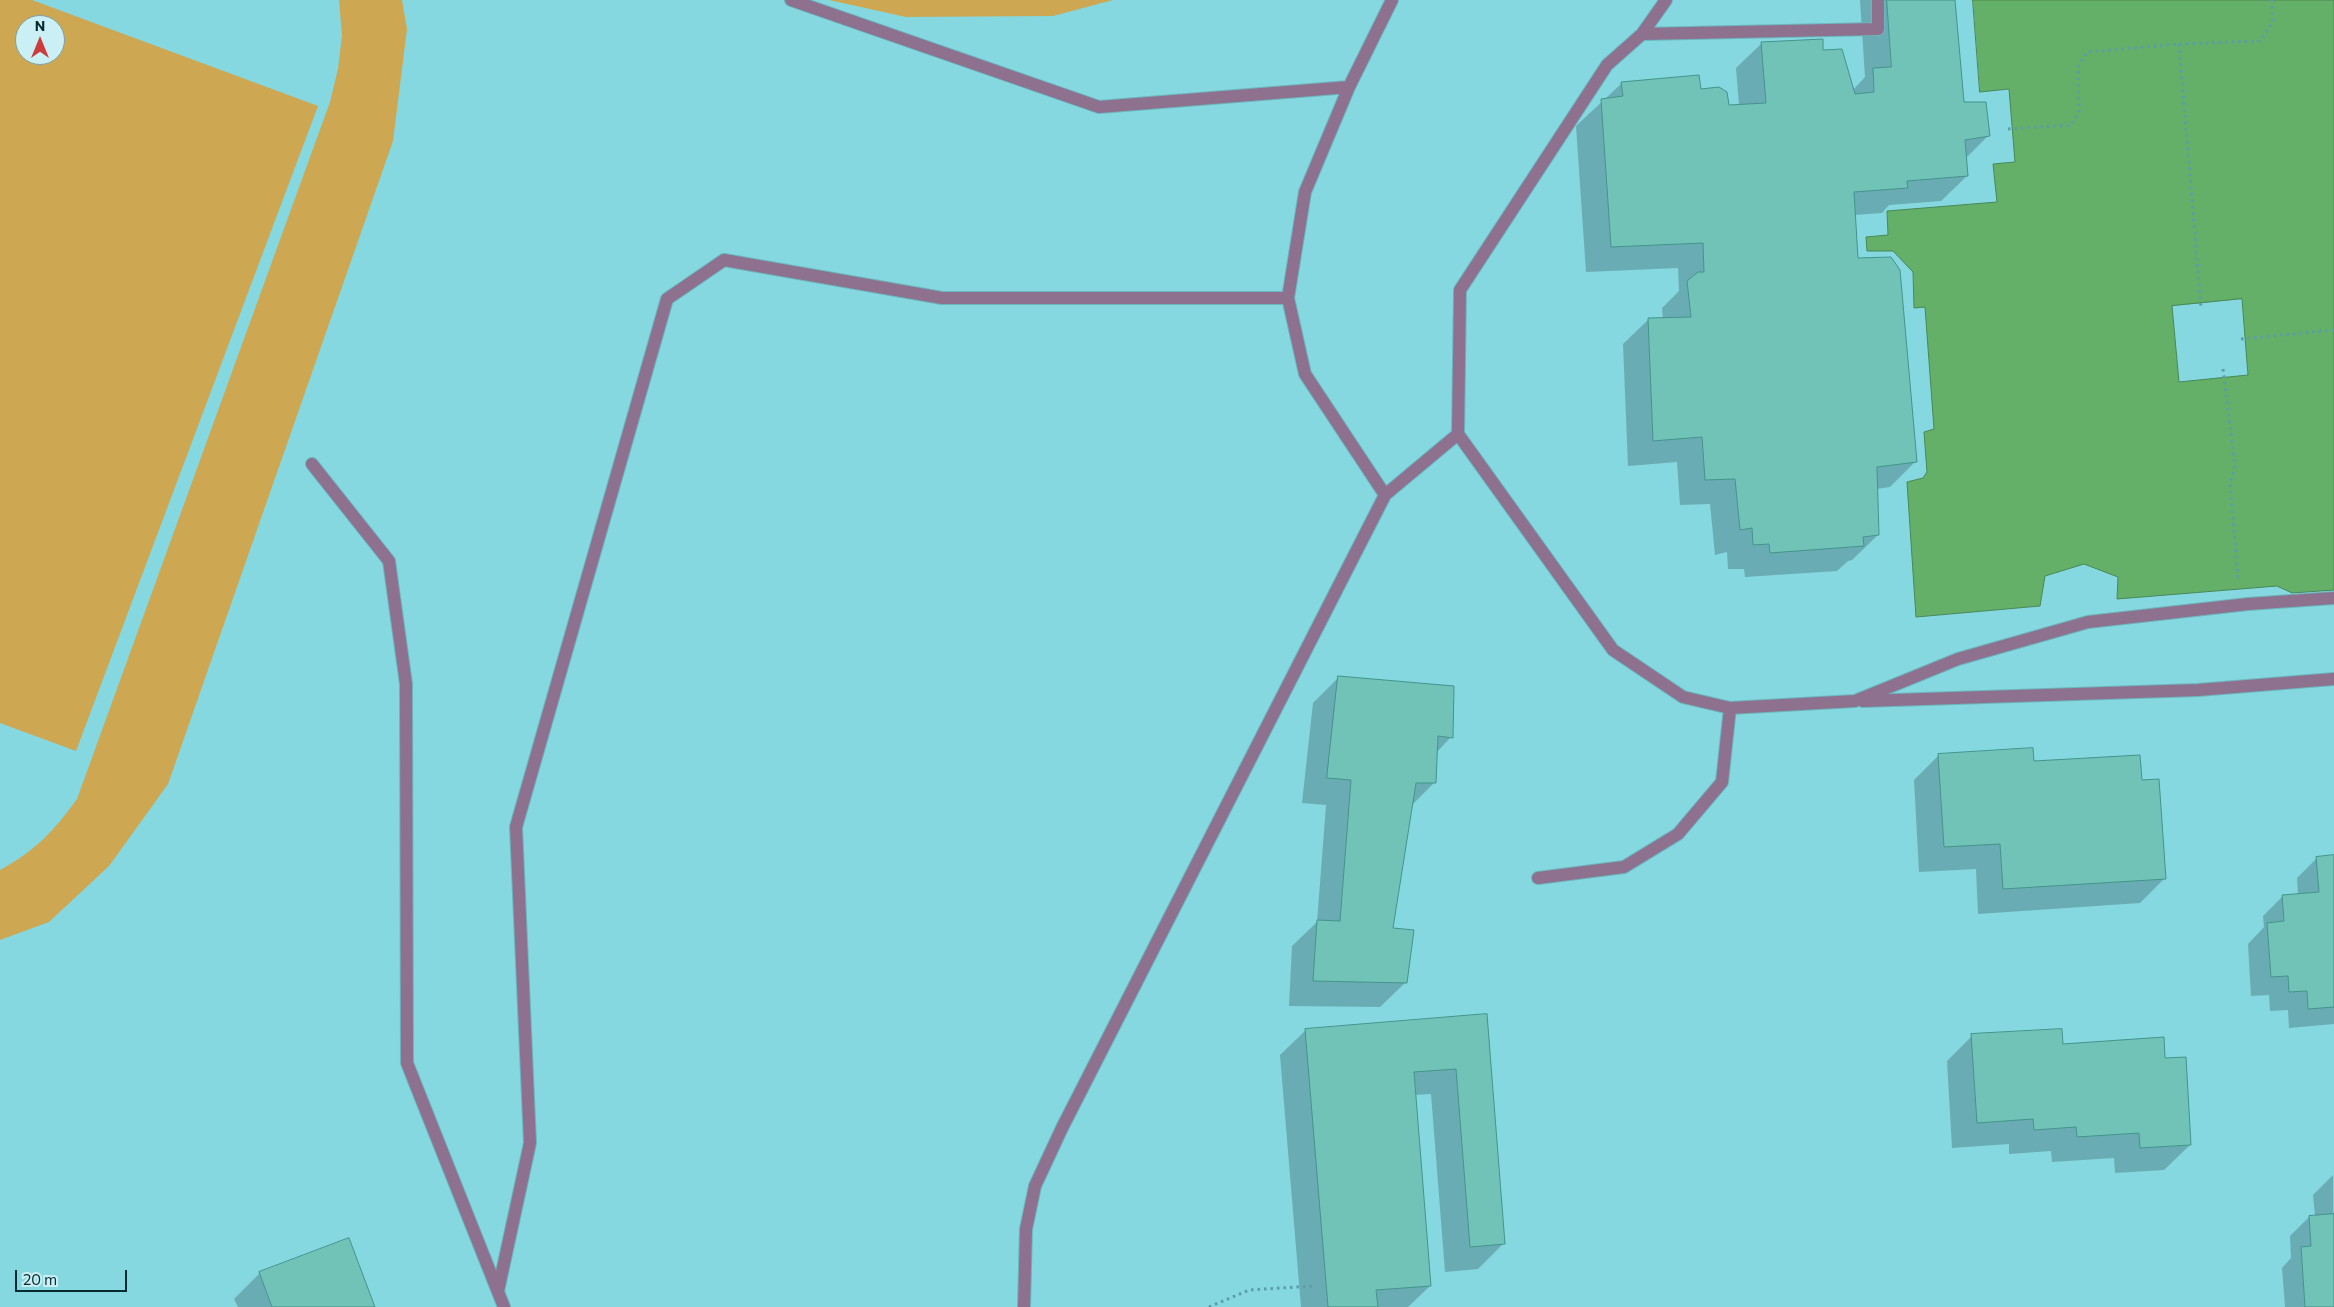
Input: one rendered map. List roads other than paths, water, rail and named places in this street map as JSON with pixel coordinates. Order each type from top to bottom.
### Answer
[{"type":"street","points":[[791,0],[1099,107],[1349,86]]},
{"type":"street","points":[[1385,495],[1305,374],[1288,298],[1305,192],[1349,86],[1392,0]]},
{"type":"street","points":[[1666,0],[1642,34],[1607,65],[1460,290],[1458,434],[1613,650],[1683,697],[1730,708],[1855,701],[2198,690],[2334,680]]},
{"type":"street","points":[[1642,34],[1878,29],[1878,0]]},
{"type":"street","points":[[498,1291],[530,1143],[516,827],[667,299],[724,260],[942,298],[1288,298]]},
{"type":"street","points":[[1024,1307],[1026,1229],[1035,1186],[1062,1128],[1385,495],[1458,434]]},
{"type":"street","points":[[312,464],[389,561],[406,684],[407,1063],[504,1307]]},
{"type":"street","points":[[1855,701],[1958,659],[2088,622],[2248,604],[2334,598]]},
{"type":"street","points":[[1538,878],[1624,867],[1678,834],[1722,782],[1730,708]]}]
